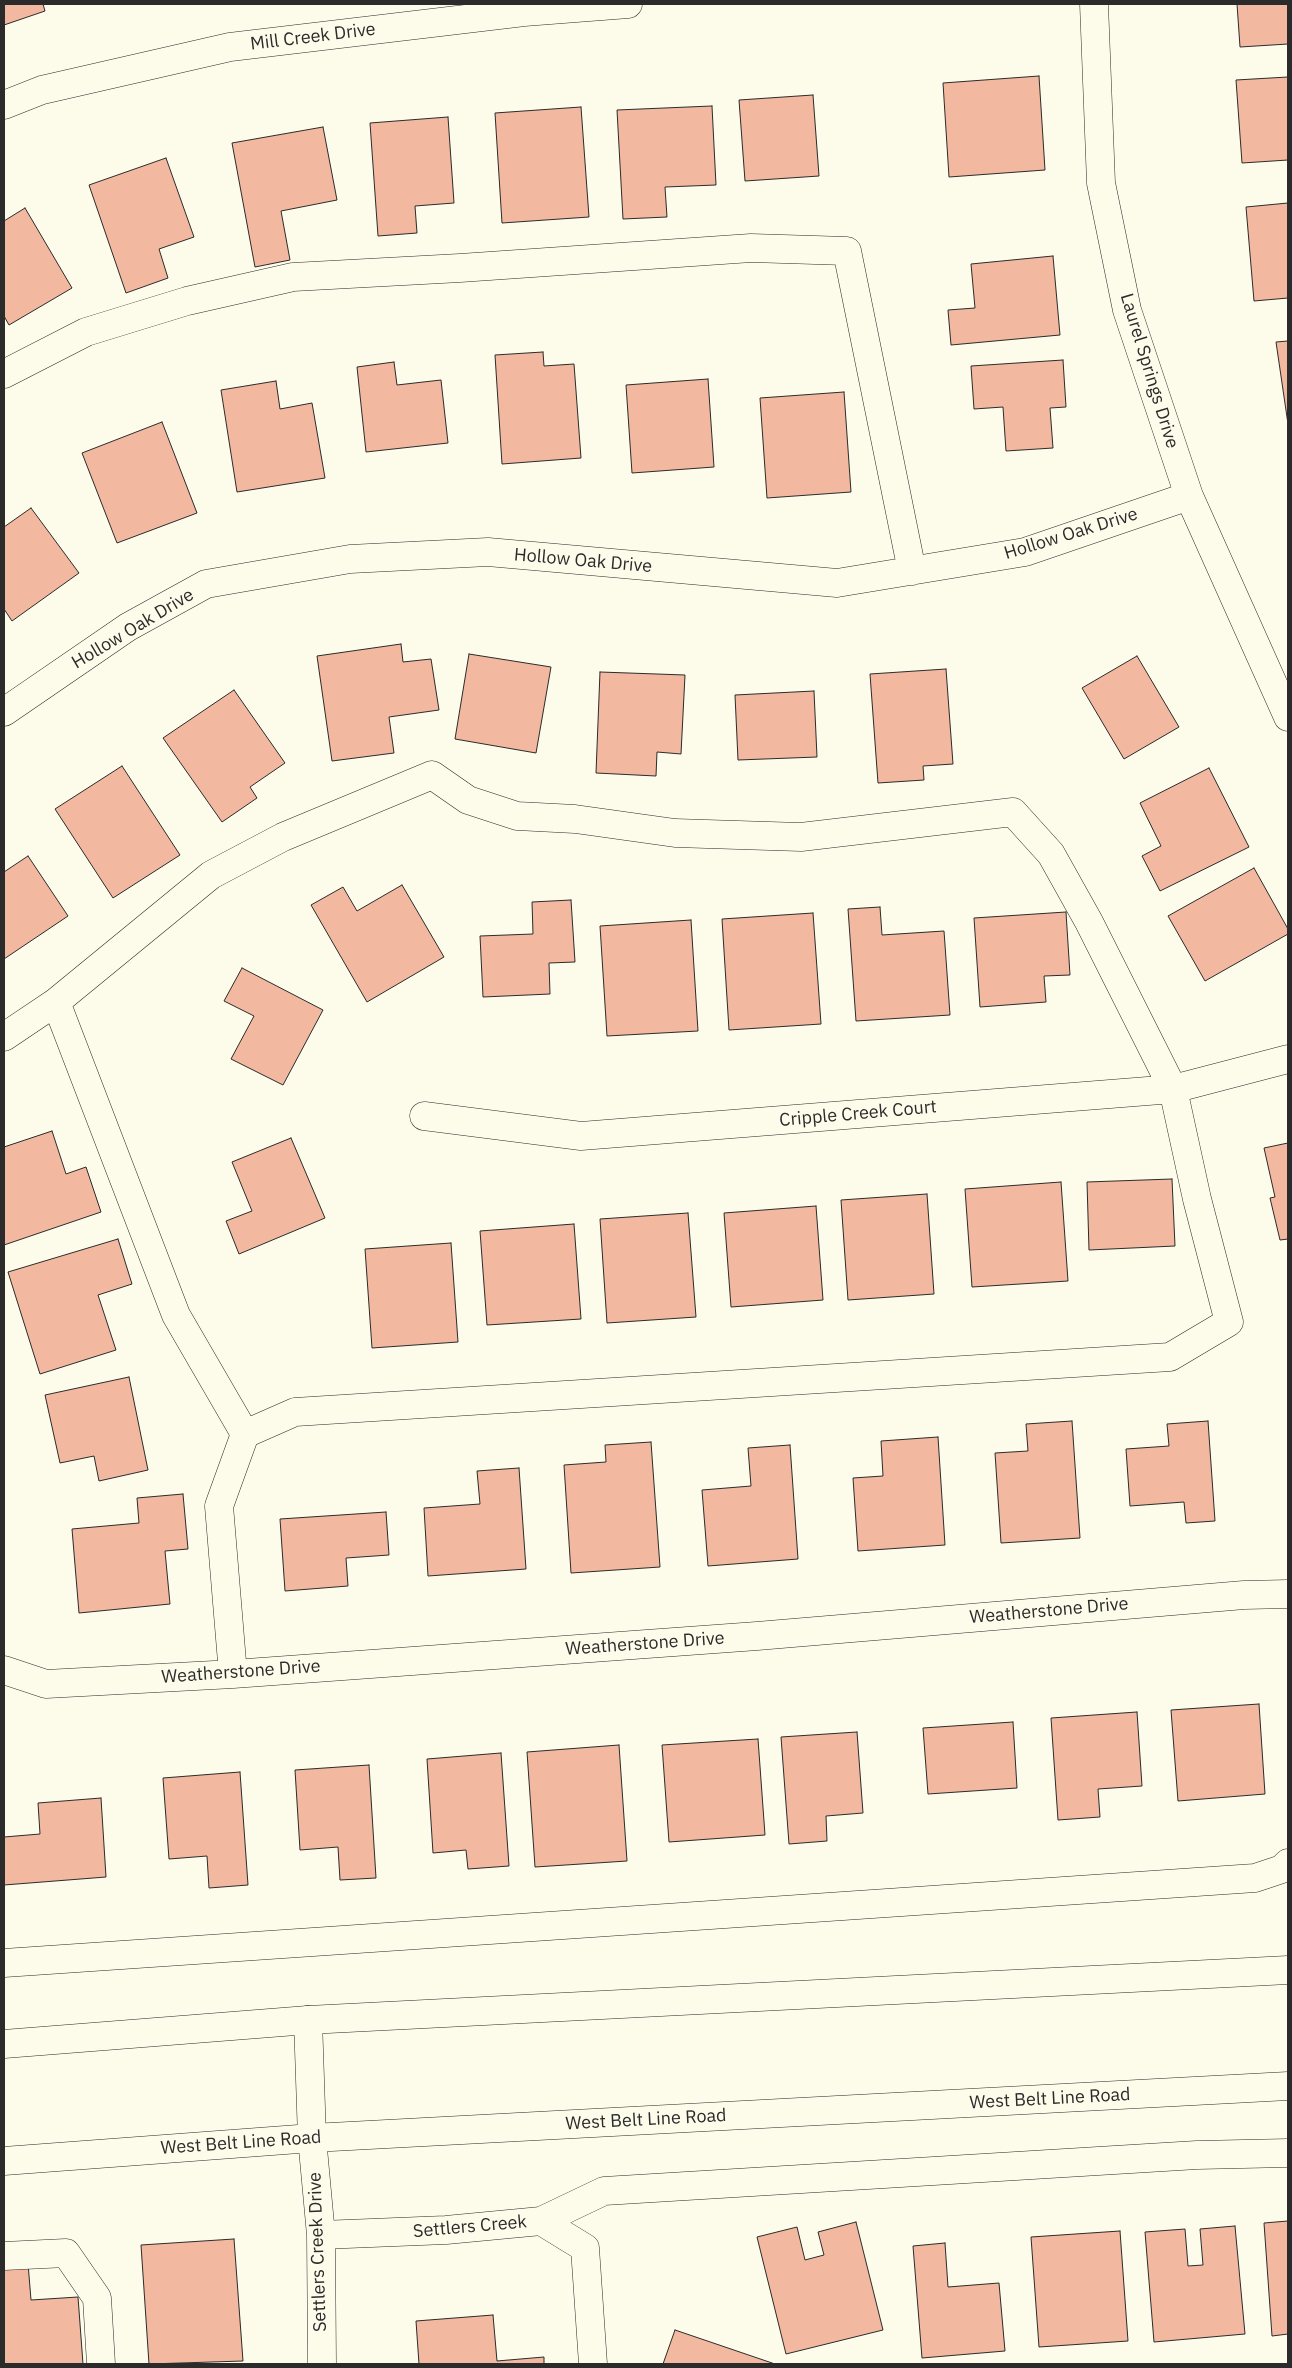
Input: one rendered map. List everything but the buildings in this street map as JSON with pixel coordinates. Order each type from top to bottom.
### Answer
[{"type":"street","name":"Mill Creek Drive","points":[[4,105],[42,90],[230,47],[524,12],[628,4]]},
{"type":"street","name":"Laurel Springs Drive","points":[[1094,4],[1101,183],[1127,310],[1189,496],[1288,717]]},
{"type":"street","points":[[4,374],[86,332],[186,301],[293,276],[460,268],[751,248],[847,250],[912,571]]},
{"type":"street","name":"Hollow Oak Drive","points":[[4,712],[128,627],[206,584],[350,559],[488,552],[837,583],[1025,552],[1189,496]]},
{"type":"street","points":[[4,1037],[56,1002],[211,875],[283,837],[432,775],[468,800],[516,816],[575,819],[675,833],[801,837],[1013,812],[1051,854],[1089,922],[1172,1089],[1197,1199],[1229,1322],[1170,1357],[295,1412],[245,1434],[219,1506],[232,1674]]},
{"type":"street","points":[[56,1002],[176,1314],[245,1434]]},
{"type":"street","name":"Cripple Creek Court","points":[[424,1116],[581,1136],[1172,1089],[1288,1059]]},
{"type":"street","name":"Weatherstone Drive","points":[[4,1670],[46,1684],[232,1674],[767,1636],[1244,1595],[1288,1594]]},
{"type":"street","points":[[4,1963],[1255,1878],[1282,1869],[1288,1862]]},
{"type":"street","points":[[4,2044],[308,2020],[1288,1970]]},
{"type":"street","name":"Settlers Creek Drive","points":[[308,2020],[312,2138],[321,2235],[322,2364]]},
{"type":"street","name":"West Belt Line Road","points":[[4,2161],[312,2138],[1288,2086]]},
{"type":"street","points":[[541,2221],[604,2191],[1187,2156],[1288,2154]]},
{"type":"street","name":"Settlers Creek","points":[[321,2235],[446,2230],[541,2221],[586,2248],[594,2364]]},
{"type":"street","points":[[4,2256],[66,2253],[97,2298],[101,2364]]}]
